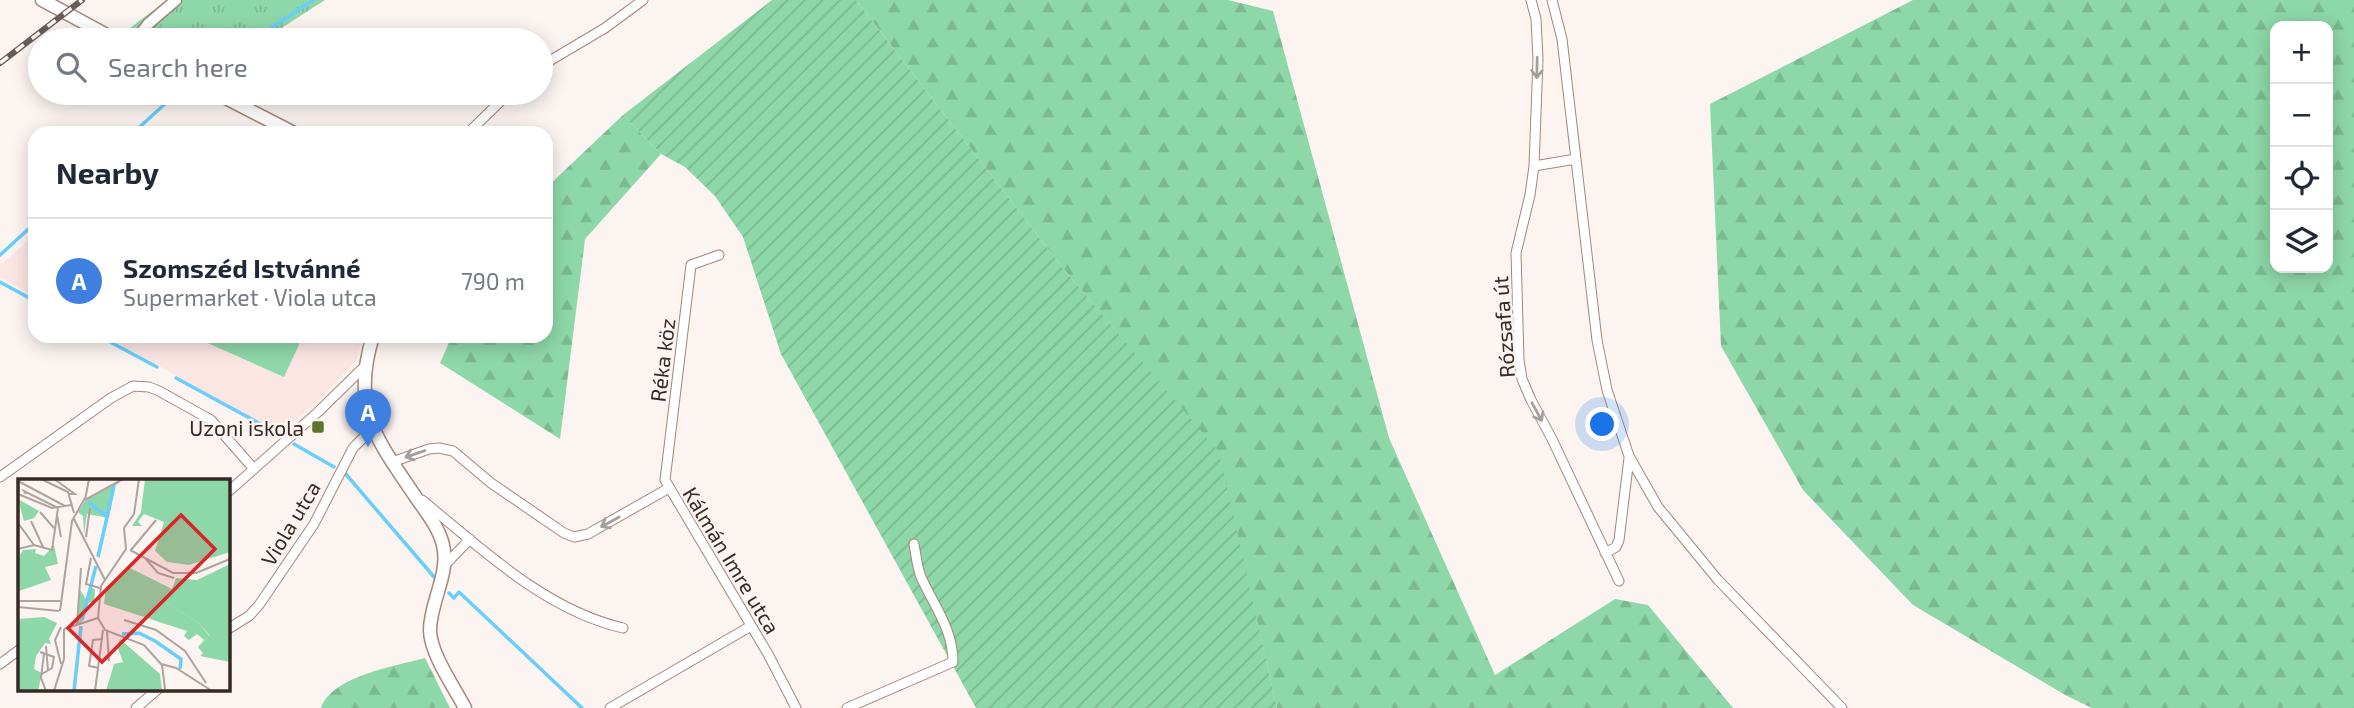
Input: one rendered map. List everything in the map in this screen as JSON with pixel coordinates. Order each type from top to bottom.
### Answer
[{"type":"main road","points":[[42,0],[94,28]]},
{"type":"main road","points":[[239,105],[280,126]]},
{"type":"main road","points":[[371,343],[365,366],[364,396],[373,428],[440,537],[444,566],[431,618],[431,636],[437,654],[465,708]]},
{"type":"street","points":[[145,28],[176,0]]},
{"type":"street","points":[[553,59],[605,28],[643,0]]},
{"type":"street","name":"Rózsafa út","points":[[1531,0],[1536,19],[1538,59],[1534,166],[1516,253],[1519,360],[1522,379],[1531,400],[1619,581]]},
{"type":"street","points":[[1552,0],[1562,39],[1597,340],[1607,390],[1629,456],[1658,507],[1718,580],[1842,708]]},
{"type":"street","points":[[475,126],[497,105]]},
{"type":"street","points":[[1534,166],[1576,159]]},
{"type":"street","name":"Réka köz","points":[[669,488],[665,480],[691,265],[719,255]]},
{"type":"street","points":[[229,491],[365,366]]},
{"type":"street","points":[[0,477],[118,393],[137,386],[159,391],[204,415],[254,469]]},
{"type":"street","name":"Viola utca","points":[[229,628],[249,616],[259,605],[314,523],[353,448],[373,428]]},
{"type":"street","name":"Kálmán Imre utca","points":[[392,462],[429,449],[453,451],[491,483],[564,533],[574,537],[588,534],[669,488],[768,654],[796,708]]},
{"type":"street","points":[[1605,553],[1616,547],[1619,540],[1629,456]]},
{"type":"street","points":[[412,492],[502,564],[565,606],[623,628]]},
{"type":"street","points":[[444,566],[470,539]]},
{"type":"street","points":[[847,708],[953,662],[953,650],[944,620],[920,575],[914,544]]},
{"type":"street","points":[[610,708],[751,626]]},
{"type":"street","points":[[0,664],[18,651]]},
{"type":"street","points":[[136,708],[157,690]]},
{"type":"shaded area","points":[[28,241],[28,293],[0,277],[0,265]]},
{"type":"shaded area","points":[[118,343],[361,343],[357,360],[315,405],[279,433]]},
{"type":"green space","points":[[167,0],[325,0],[282,28],[130,28]]},
{"type":"green space","points":[[772,0],[856,0],[1062,267],[1219,452],[1277,708],[976,708],[781,354],[743,237],[715,196],[685,167],[661,154],[623,115]]},
{"type":"green space","points":[[856,0],[1228,0],[1273,11],[1389,438],[1495,675],[1615,599],[1648,605],[1733,708],[1277,708],[1218,452],[1062,267]]},
{"type":"green space","points":[[1913,0],[2354,0],[2354,708],[2092,708],[2067,696],[1913,605],[1803,490],[1721,346],[1710,104]]},
{"type":"green space","points":[[623,115],[661,154],[585,239],[560,439],[440,363],[449,343],[553,343],[553,181]]},
{"type":"green space","points":[[208,343],[300,343],[284,377]]},
{"type":"green space","points":[[425,658],[450,708],[321,708],[327,697],[351,680]]},
{"type":"waterway","points":[[271,28],[313,0]]},
{"type":"waterway","points":[[141,126],[164,105]]},
{"type":"waterway","points":[[0,255],[28,229]]},
{"type":"waterway","points":[[0,282],[28,297]]},
{"type":"waterway","points":[[112,343],[157,367]]},
{"type":"waterway","points":[[176,378],[279,434]]},
{"type":"waterway","points":[[294,444],[334,467]]},
{"type":"waterway","points":[[344,472],[435,578]]},
{"type":"waterway","points":[[449,593],[454,598],[459,592],[582,708]]},
{"type":"railway","points":[[46,28],[82,0]]},
{"type":"railway","points":[[0,63],[28,41]]},
{"type":"place","name":"Uzoni iskola","points":[[318,427]]},
{"type":"place","name":"Szomszéd Istvánné","points":[[368,447]]}]
